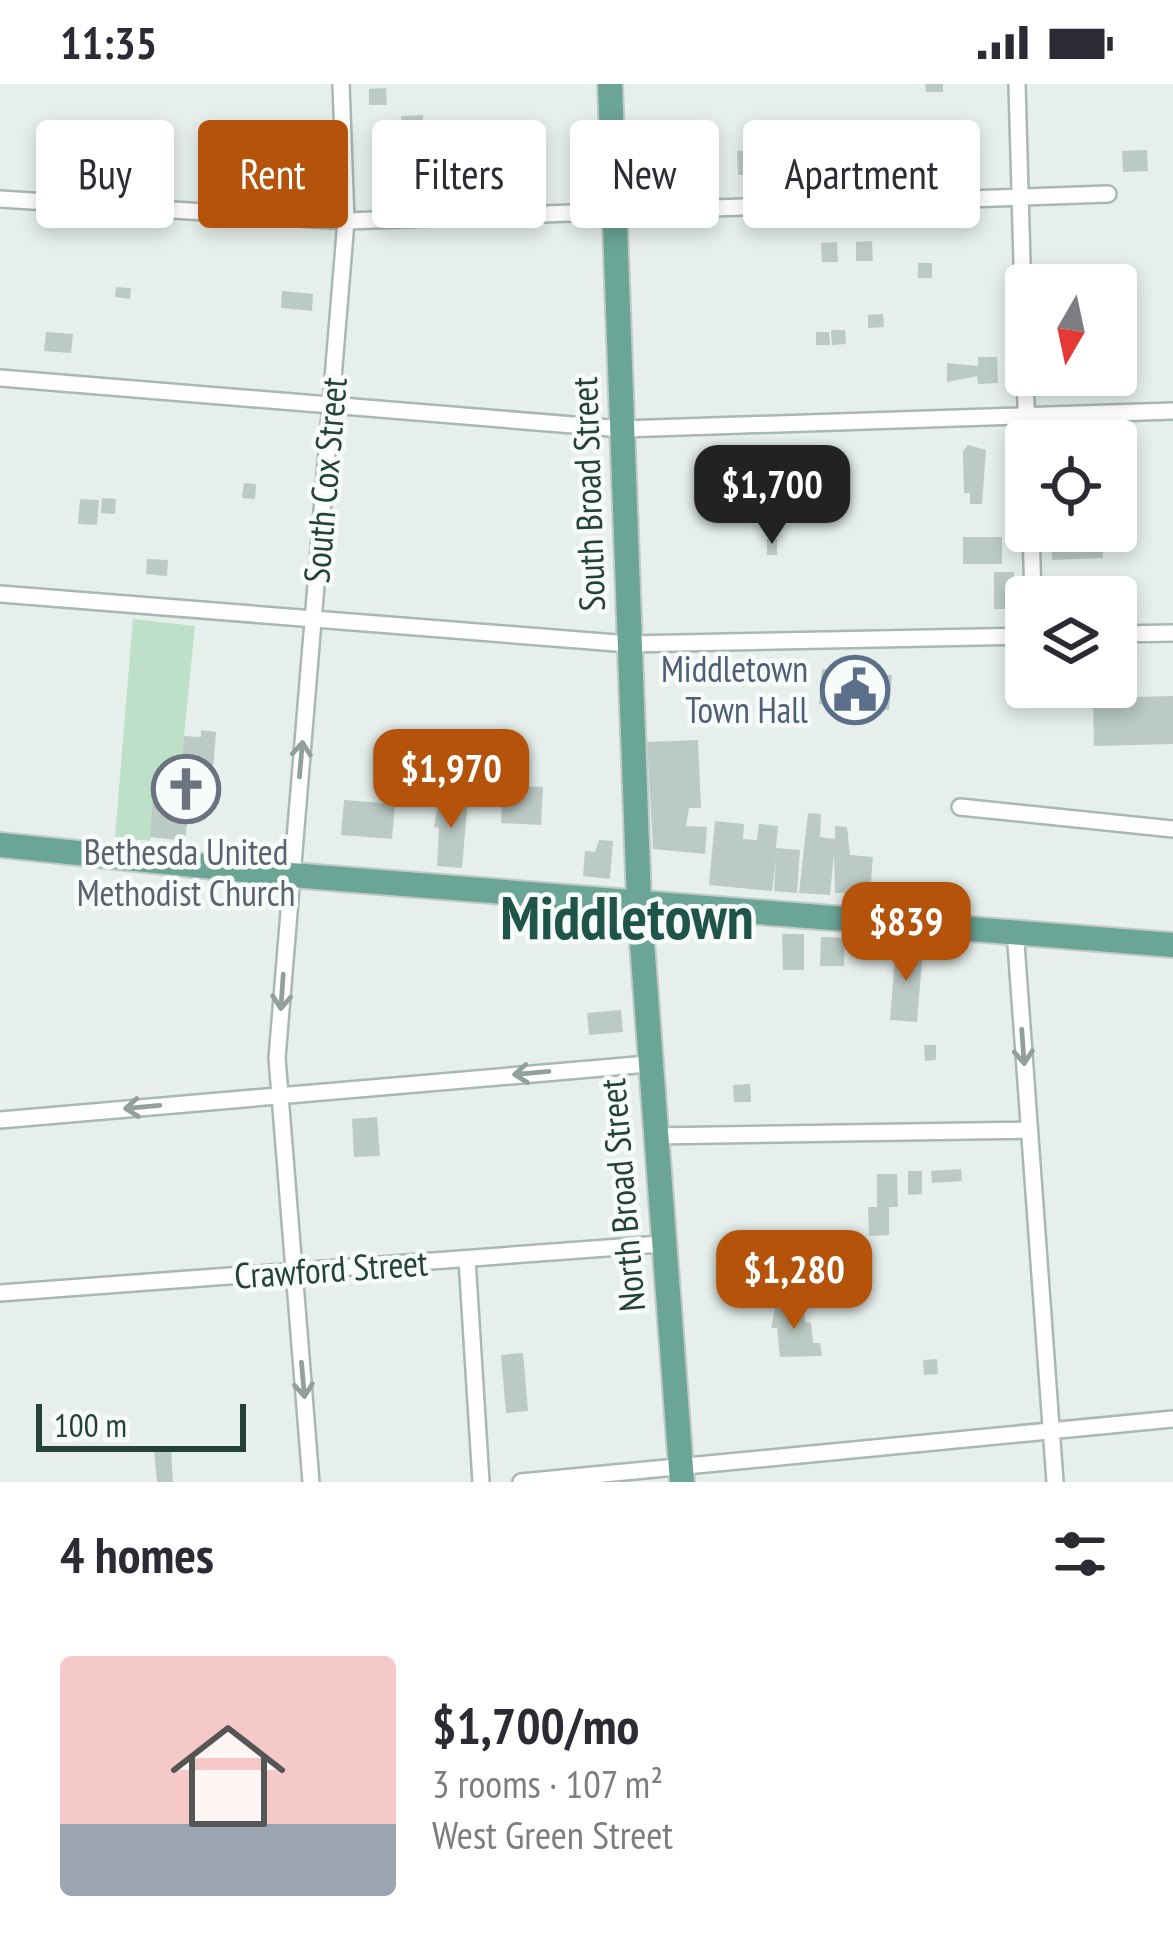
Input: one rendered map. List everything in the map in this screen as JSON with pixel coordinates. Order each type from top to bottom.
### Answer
[{"type":"main road","name":"South Broad Street","points":[[610,84],[611,120]]},
{"type":"main road","name":"South Broad Street","points":[[615,228],[639,902]]},
{"type":"main road","points":[[0,845],[291,875],[1173,945]]},
{"type":"main road","name":"North Broad Street","points":[[639,902],[681,1476]]},
{"type":"street","name":"South Cox Street","points":[[341,84],[342,120]]},
{"type":"street","points":[[1017,84],[1027,420]]},
{"type":"street","points":[[719,207],[1108,194]]},
{"type":"street","points":[[0,199],[198,211]]},
{"type":"street","points":[[348,220],[570,212]]},
{"type":"street","name":"South Cox Street","points":[[311,1482],[278,1095],[291,875],[345,228]]},
{"type":"street","points":[[0,378],[622,429],[1173,411]]},
{"type":"street","points":[[0,594],[629,644],[1005,636]]},
{"type":"street","points":[[1137,634],[1173,633]]},
{"type":"street","points":[[961,807],[1173,829]]},
{"type":"street","points":[[1015,930],[1055,1482]]},
{"type":"street","points":[[0,1120],[648,1064]]},
{"type":"street","points":[[653,1136],[1029,1130]]},
{"type":"street","name":"Crawford Street","points":[[0,1293],[661,1244]]},
{"type":"street","points":[[467,1259],[482,1482]]},
{"type":"street","points":[[521,1482],[681,1476],[1173,1420]]},
{"type":"green space","points":[[133,619],[195,626],[179,786],[153,785],[150,841],[115,837]]},
{"type":"building","points":[[925,84],[943,84],[943,92],[926,92]]},
{"type":"building","points":[[386,88],[387,105],[369,105],[369,89]]},
{"type":"building","points":[[423,115],[423,120],[401,120],[401,116]]},
{"type":"building","points":[[1147,150],[1148,171],[1123,172],[1122,151]]},
{"type":"building","points":[[737,151],[743,151],[743,175],[738,175]]},
{"type":"building","points":[[872,241],[873,261],[856,261],[856,242]]},
{"type":"building","points":[[837,242],[838,262],[822,262],[821,243]]},
{"type":"building","points":[[918,263],[932,263],[932,278],[918,278]]},
{"type":"building","points":[[116,287],[131,288],[130,299],[115,297]]},
{"type":"building","points":[[282,291],[313,294],[312,311],[281,308]]},
{"type":"building","points":[[883,314],[884,327],[868,328],[868,315]]},
{"type":"building","points":[[831,330],[845,330],[846,344],[832,345]]},
{"type":"building","points":[[46,332],[73,334],[71,353],[44,351]]},
{"type":"building","points":[[816,332],[829,332],[830,345],[816,345]]},
{"type":"building","points":[[978,357],[997,357],[998,383],[978,384],[977,376],[947,382],[947,363],[978,366]]},
{"type":"building","points":[[968,445],[986,450],[982,504],[970,504],[970,493],[964,493],[963,451]]},
{"type":"building","points":[[244,483],[256,484],[255,499],[242,498]]},
{"type":"building","points":[[102,498],[116,499],[115,514],[101,513]]},
{"type":"building","points":[[80,499],[99,500],[97,525],[78,524]]},
{"type":"building","points":[[963,537],[1002,537],[1002,564],[963,564]]},
{"type":"building","points":[[767,539],[777,539],[777,555],[767,555]]},
{"type":"building","points":[[1052,552],[1103,552],[1103,558],[1052,560]]},
{"type":"building","points":[[147,559],[168,560],[167,576],[146,574]]},
{"type":"building","points":[[994,572],[1014,572],[1014,576],[1005,576],[1005,609],[994,609]]},
{"type":"building","name":"Middletown Town Hall","points":[[836,664],[880,668],[880,674],[892,675],[889,710],[878,709],[877,715],[830,711],[830,705],[819,704],[822,669],[836,670]]},
{"type":"building","points":[[1173,696],[1173,744],[1094,746],[1093,708],[1137,708],[1137,697]]},
{"type":"building","name":"Bethesda United Methodist Church","points":[[201,730],[216,732],[210,806],[189,804],[185,841],[150,837],[153,792],[160,792],[160,784],[179,786],[184,736],[201,737]]},
{"type":"building","points":[[698,740],[701,808],[689,808],[686,826],[707,827],[705,854],[653,849],[647,742]]},
{"type":"building","points":[[476,743],[493,745],[491,762],[475,760]]},
{"type":"building","points":[[503,785],[543,787],[541,825],[501,823]]},
{"type":"building","points":[[440,796],[468,797],[462,868],[437,866],[439,828],[434,827]]},
{"type":"building","points":[[344,800],[395,804],[392,839],[341,835]]},
{"type":"building","points":[[808,813],[821,814],[820,837],[835,839],[835,826],[847,827],[850,855],[873,857],[870,893],[835,893],[834,854],[830,895],[799,893]]},
{"type":"building","points":[[715,821],[744,824],[743,839],[757,840],[759,824],[778,826],[776,848],[800,850],[797,893],[774,891],[776,858],[772,891],[709,885]]},
{"type":"building","points":[[599,840],[613,841],[610,879],[583,876],[585,851],[595,852]]},
{"type":"building","points":[[782,934],[804,934],[804,970],[783,970]]},
{"type":"building","points":[[821,937],[845,938],[844,966],[820,966]]},
{"type":"building","points":[[896,945],[923,948],[917,1022],[890,1020]]},
{"type":"building","points":[[621,1010],[623,1032],[589,1035],[587,1013]]},
{"type":"building","points":[[924,1045],[936,1045],[936,1060],[925,1061]]},
{"type":"building","points":[[750,1084],[751,1102],[734,1102],[733,1085]]},
{"type":"building","points":[[377,1117],[380,1156],[354,1157],[352,1119]]},
{"type":"building","points":[[961,1169],[962,1181],[932,1183],[931,1171]]},
{"type":"building","points":[[908,1171],[922,1171],[922,1194],[908,1195]]},
{"type":"building","points":[[877,1174],[897,1174],[898,1207],[889,1207],[889,1235],[869,1236],[868,1207],[877,1207]]},
{"type":"building","points":[[776,1304],[804,1304],[805,1322],[811,1323],[813,1343],[820,1343],[822,1356],[780,1357],[777,1328],[771,1328]]},
{"type":"building","points":[[523,1353],[528,1411],[506,1413],[501,1355]]},
{"type":"building","points":[[937,1359],[938,1374],[924,1375],[923,1360]]},
{"type":"building","points":[[171,1450],[173,1482],[157,1482],[154,1451]]},
{"type":"place","name":"Middletown Town Hall","points":[[855,690]]},
{"type":"place","name":"Bethesda United Methodist Church","points":[[186,789]]},
{"type":"district","name":"Middletown","points":[[627,918]]}]
